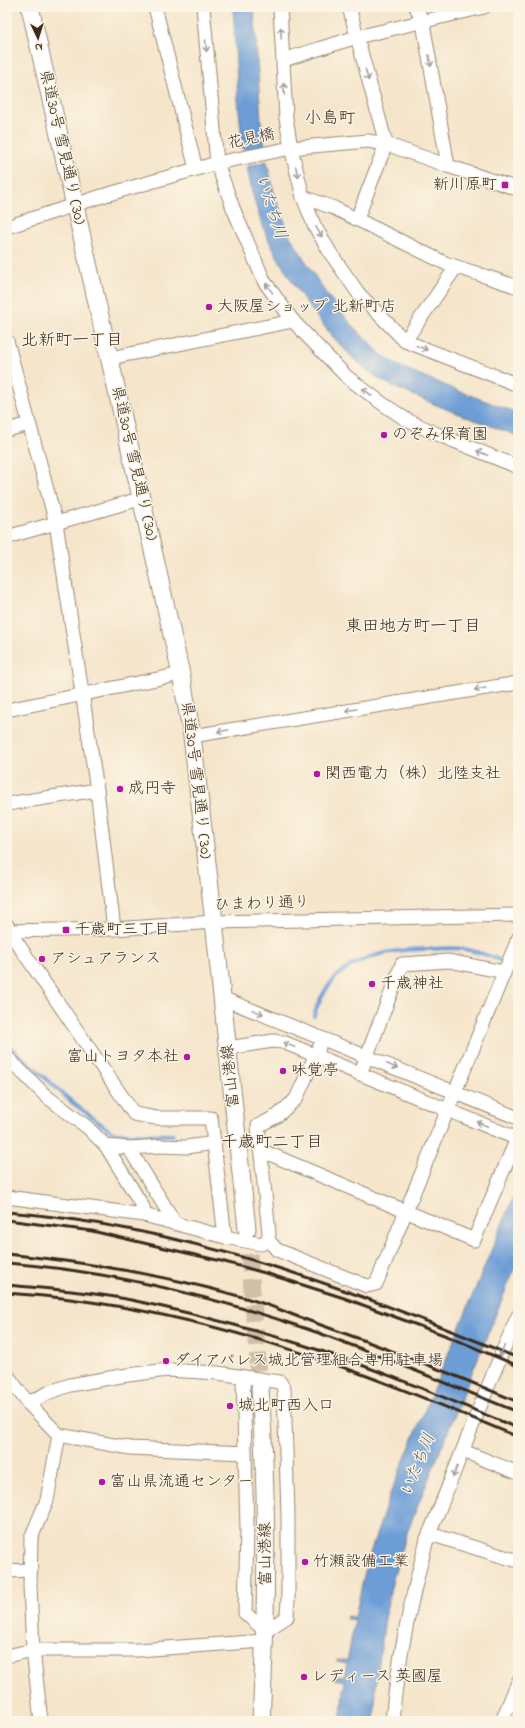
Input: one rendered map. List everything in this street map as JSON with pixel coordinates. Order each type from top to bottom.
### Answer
[{"type":"main road","name":"県道30号 雪見通り (30)","points":[[30,7],[143,498],[181,674],[192,736],[214,922]]},
{"type":"main road","name":"富山港線","points":[[214,922],[247,1229]]},
{"type":"main road","name":"富山港線","points":[[260,1388],[264,1441],[266,1589],[261,1721]]},
{"type":"street","points":[[155,7],[196,169]]},
{"type":"street","points":[[203,7],[217,163],[233,208],[264,281],[293,321],[347,377],[383,404],[407,420],[518,467]]},
{"type":"street","points":[[280,7],[286,118],[291,148],[303,197],[314,225],[331,254],[358,294],[405,341],[518,385]]},
{"type":"street","points":[[349,7],[386,144],[357,219]]},
{"type":"street","points":[[416,7],[423,23],[448,166]]},
{"type":"street","points":[[283,60],[357,37],[423,23],[484,7]]},
{"type":"street","name":"花見橋","points":[[7,228],[76,205],[217,163],[291,148],[368,141],[386,144],[518,189]]},
{"type":"street","points":[[303,197],[334,208],[445,263],[518,287]]},
{"type":"street","points":[[405,341],[456,267]]},
{"type":"street","points":[[110,358],[293,321]]},
{"type":"street","points":[[7,341],[56,523],[97,790],[114,929]]},
{"type":"street","points":[[7,430],[29,424]]},
{"type":"street","points":[[7,537],[143,498]]},
{"type":"street","points":[[7,710],[181,674]]},
{"type":"street","points":[[192,736],[518,683]]},
{"type":"street","points":[[7,804],[97,790]]},
{"type":"street","name":"ひまわり通り","points":[[8,929],[114,929],[214,922],[518,915]]},
{"type":"street","points":[[8,929],[134,1114],[156,1118],[211,1118],[225,1237]]},
{"type":"street","points":[[268,1240],[277,1250],[367,1286],[376,1284],[407,1212],[518,939]]},
{"type":"street","points":[[360,1074],[402,964],[449,961],[504,972]]},
{"type":"street","points":[[222,998],[456,1091],[518,1118]]},
{"type":"street","points":[[7,1197],[144,1215],[225,1237],[261,1244],[268,1240],[270,1233],[258,1126],[277,1116],[296,1099],[323,1039]]},
{"type":"street","points":[[228,1048],[273,1040],[283,1042],[448,1111],[518,1138],[474,1240],[260,1150]]},
{"type":"street","points":[[7,1057],[46,1096],[87,1127],[106,1146],[143,1207],[144,1215]]},
{"type":"street","points":[[106,1146],[129,1148],[160,1146],[186,1147],[215,1143]]},
{"type":"street","points":[[129,1148],[175,1223]]},
{"type":"street","points":[[392,1721],[396,1678],[408,1615],[427,1539],[495,1367],[518,1316]]},
{"type":"street","points":[[7,1656],[33,1650],[138,1650],[265,1636],[287,1617],[288,1514],[284,1389],[280,1382],[218,1373],[167,1370],[70,1385],[28,1402]]},
{"type":"street","points":[[7,1376],[28,1402],[59,1435],[130,1448],[245,1453]]},
{"type":"street","points":[[243,1377],[247,1529],[245,1613],[265,1636]]},
{"type":"street","points":[[41,1721],[33,1650],[31,1538],[47,1500],[59,1435]]},
{"type":"street","points":[[463,1451],[518,1473]]},
{"type":"street","points":[[427,1539],[433,1535],[518,1561]]},
{"type":"street","points":[[7,1571],[31,1570]]},
{"type":"street","points":[[502,1721],[518,1682]]},
{"type":"water","name":"いたち川","points":[[233,7],[254,7],[261,121],[265,146],[243,150],[238,101]]},
{"type":"water","name":"いたち川","points":[[267,161],[275,196],[290,236],[325,292],[351,324],[382,355],[399,366],[456,390],[518,413],[518,436],[388,384],[366,369],[350,355],[318,318],[290,279],[261,223],[247,166]]},
{"type":"water","points":[[518,1186],[518,1260],[409,1527],[393,1579],[386,1611],[376,1685],[374,1721],[340,1721],[345,1681],[334,1679],[335,1676],[344,1677],[347,1664],[337,1662],[337,1660],[347,1661],[355,1620],[346,1619],[347,1616],[355,1617],[367,1562],[390,1494]]},
{"type":"waterway","points":[[314,1016],[321,997],[331,982],[358,962],[375,956],[411,950],[459,948],[484,954],[518,968]]},
{"type":"waterway","points":[[7,1044],[73,1103],[112,1132],[173,1135]]},
{"type":"tunnel","points":[[247,1229],[260,1388]]},
{"type":"railway","points":[[7,1212],[73,1220],[139,1231],[204,1246],[268,1265],[394,1308],[518,1358]]},
{"type":"railway","points":[[7,1220],[92,1231],[221,1261],[265,1273],[344,1298],[444,1335],[518,1366]]},
{"type":"railway","points":[[7,1254],[136,1272],[168,1278],[231,1294],[268,1305],[334,1329],[439,1369],[518,1402]]},
{"type":"railway","points":[[7,1263],[120,1278],[231,1305],[329,1337],[518,1412]]},
{"type":"railway","points":[[7,1285],[104,1295],[136,1301],[241,1327],[330,1354],[411,1384],[518,1428]]},
{"type":"railway","points":[[7,1293],[62,1298],[127,1308],[240,1334],[351,1370],[435,1402],[518,1437]]},
{"type":"place","name":"新川原町","points":[[505,185]]},
{"type":"place","name":"大阪屋ショップ 北新町店","points":[[209,307]]},
{"type":"place","name":"のぞみ保育園","points":[[384,435]]},
{"type":"place","name":"関西電力（株）北陸支社","points":[[317,774]]},
{"type":"place","name":"成円寺","points":[[120,789]]},
{"type":"place","name":"千歳町三丁目","points":[[66,930]]},
{"type":"place","name":"アシュアランス","points":[[42,959]]},
{"type":"place","name":"千歳神社","points":[[372,984]]},
{"type":"place","name":"富山トヨタ本社","points":[[187,1057]]},
{"type":"place","name":"味覚亭","points":[[283,1071]]},
{"type":"place","name":"ダイアパレス城北管理組合専用駐車場","points":[[166,1361]]},
{"type":"place","name":"城北町西入口","points":[[230,1406]]},
{"type":"place","name":"富山県流通センター","points":[[102,1482]]},
{"type":"place","name":"竹瀬設備工業","points":[[305,1562]]},
{"type":"place","name":"レディース 英國屋","points":[[304,1677]]},
{"type":"district","name":"小島町","points":[[330,118]]},
{"type":"district","name":"北新町一丁目","points":[[72,340]]},
{"type":"district","name":"東田地方町一丁目","points":[[413,626]]},
{"type":"district","name":"千歳町二丁目","points":[[272,1142]]}]
